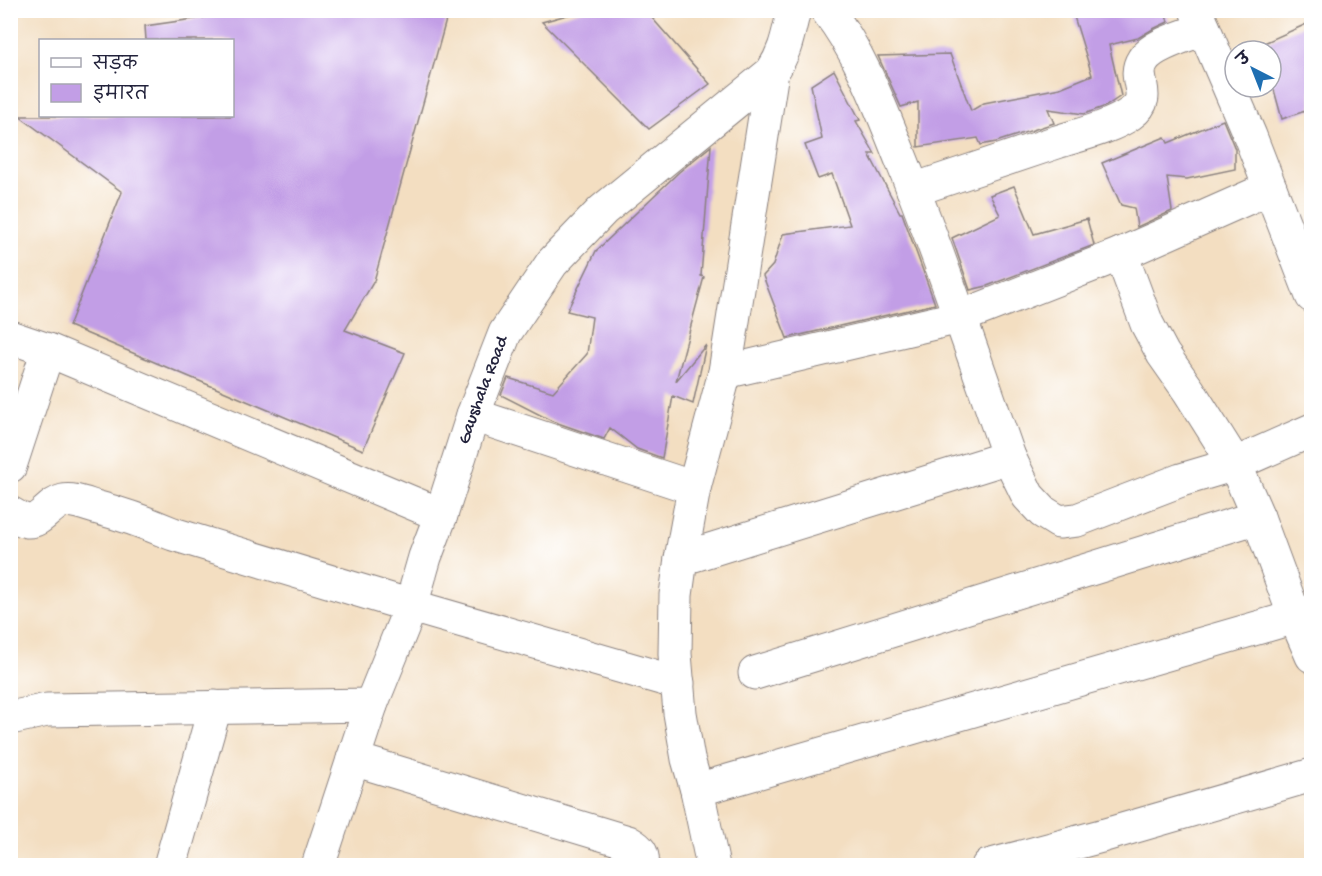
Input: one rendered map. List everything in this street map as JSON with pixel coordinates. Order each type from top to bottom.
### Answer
[{"type":"street","name":"Gaushala Road","points":[[318,866],[371,705],[411,606],[425,557],[473,415],[505,333],[552,263],[603,210],[772,72],[788,39],[794,10]]},
{"type":"street","points":[[827,10],[854,51],[871,85],[913,189],[1009,457],[1028,496],[1043,512],[1059,522],[1077,520],[1181,480],[1235,464],[1311,430]]},
{"type":"street","points":[[913,189],[1087,132],[1128,116],[1142,102],[1139,70],[1143,59],[1200,20],[1250,136],[1311,296]]},
{"type":"street","points":[[713,866],[688,759],[680,713],[675,654],[676,595],[694,488],[725,372],[772,72]]},
{"type":"street","points":[[725,372],[960,317],[1121,254],[1270,188]]},
{"type":"street","points":[[1121,254],[1147,324],[1163,354],[1235,464],[1303,614],[1311,656]]},
{"type":"street","points":[[10,337],[48,350],[441,515]]},
{"type":"street","points":[[10,466],[48,350]]},
{"type":"street","points":[[473,415],[694,488]]},
{"type":"street","points":[[681,559],[1009,457]]},
{"type":"street","points":[[10,513],[26,521],[33,520],[63,501],[76,502],[137,519],[173,534],[411,606],[678,683]]},
{"type":"street","points":[[754,673],[1258,517]]},
{"type":"street","points":[[697,790],[1303,614]]},
{"type":"street","points":[[10,718],[47,710],[371,705]]},
{"type":"street","points":[[170,866],[215,707]]},
{"type":"street","points":[[353,759],[628,842],[641,851],[642,866]]},
{"type":"street","points":[[988,866],[1311,776]]},
{"type":"building","points":[[257,10],[434,10],[446,20],[374,281],[345,330],[405,353],[363,450],[69,326],[122,192],[19,116],[234,117],[234,39],[146,39],[145,26]]},
{"type":"building","points":[[585,10],[645,10],[710,84],[649,129],[542,22]]},
{"type":"building","points":[[1072,10],[1165,10],[1168,22],[1138,38],[1109,45],[1121,96],[1106,106],[1084,114],[1048,109],[1054,123],[996,142],[981,145],[978,138],[918,147],[918,102],[901,107],[878,56],[950,54],[971,111],[984,103],[1060,88],[1092,75]]},
{"type":"building","points":[[1311,22],[1311,109],[1282,119],[1276,99],[1283,99],[1283,39],[1273,39]]},
{"type":"building","points":[[834,70],[860,120],[856,121],[875,154],[869,154],[902,213],[935,304],[787,338],[763,276],[773,265],[783,234],[850,225],[832,174],[818,179],[805,145],[822,139],[811,85]]},
{"type":"building","points":[[1223,120],[1235,149],[1235,169],[1187,179],[1167,177],[1172,211],[1137,227],[1134,208],[1121,205],[1102,163],[1165,137],[1168,143]]},
{"type":"building","points":[[711,146],[701,276],[704,277],[676,381],[706,345],[693,404],[673,396],[662,458],[637,449],[610,428],[604,439],[552,421],[501,395],[508,378],[553,392],[587,354],[592,317],[567,311],[596,251],[679,172]]},
{"type":"building","points":[[1014,186],[1034,234],[1087,219],[1094,245],[987,286],[970,290],[952,238],[1000,215],[990,195]]}]
